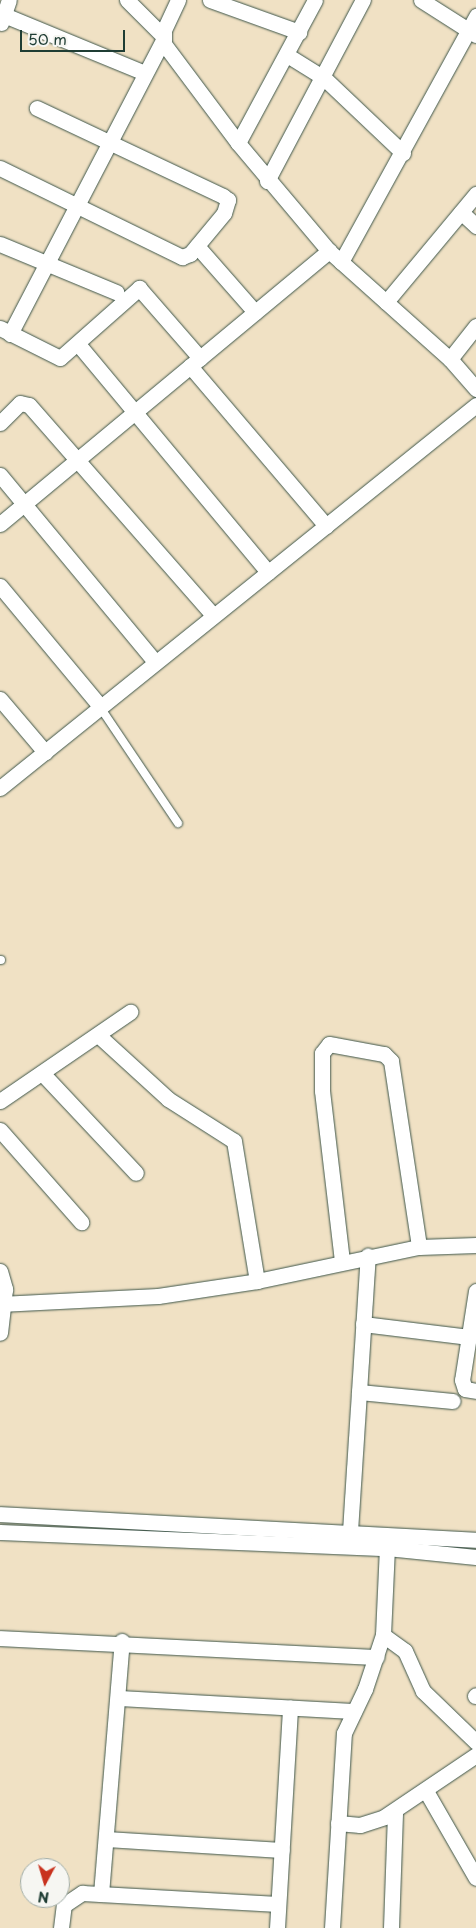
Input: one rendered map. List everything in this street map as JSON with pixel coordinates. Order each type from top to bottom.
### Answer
[{"type":"street","points":[[9,0],[2,20],[145,73]]},
{"type":"street","points":[[127,0],[162,38],[267,181],[329,251],[450,359],[476,389]]},
{"type":"street","points":[[178,0],[145,73],[108,141],[46,265],[5,331],[56,359],[78,344],[139,288],[195,362],[326,526]]},
{"type":"street","points":[[210,0],[299,32]]},
{"type":"street","points":[[238,143],[315,0]]},
{"type":"street","points":[[267,181],[324,78],[363,0]]},
{"type":"street","points":[[341,262],[474,27],[421,0]]},
{"type":"street","points":[[286,55],[324,78],[403,153]]},
{"type":"street","points":[[0,168],[182,257],[197,246],[224,213],[228,200],[37,108]]},
{"type":"street","points":[[386,302],[476,194]]},
{"type":"street","points":[[461,212],[476,226]]},
{"type":"street","points":[[0,244],[46,265],[116,292]]},
{"type":"street","points":[[197,246],[255,312]]},
{"type":"street","points":[[0,524],[329,251]]},
{"type":"street","points":[[450,359],[476,326]]},
{"type":"street","points":[[78,344],[268,572]]},
{"type":"street","points":[[0,423],[25,403],[213,615]]},
{"type":"street","points":[[0,788],[476,405]]},
{"type":"street","points":[[0,476],[155,662]]},
{"type":"street","points":[[0,586],[100,706]]},
{"type":"street","points":[[0,699],[45,752]]},
{"type":"street","points":[[0,1100],[130,1012]]},
{"type":"street","points":[[98,1035],[168,1099],[234,1141],[257,1281]]},
{"type":"street","points":[[342,1260],[322,1091],[322,1053],[329,1044],[384,1054],[392,1061],[419,1247]]},
{"type":"street","points":[[42,1073],[136,1173]]},
{"type":"street","points":[[0,1130],[81,1222]]},
{"type":"street","points":[[2,1304],[158,1296],[257,1281],[342,1260],[419,1247],[476,1245]]},
{"type":"street","points":[[350,1531],[368,1256]]},
{"type":"street","points":[[0,1271],[2,1304],[0,1333]]},
{"type":"street","points":[[476,1291],[463,1386],[476,1391]]},
{"type":"street","points":[[363,1324],[469,1337]]},
{"type":"street","points":[[359,1392],[453,1401]]},
{"type":"street","points":[[0,1514],[350,1531],[476,1540]]},
{"type":"street","points":[[0,1532],[387,1548],[476,1557]]},
{"type":"street","points":[[332,1928],[344,1733],[377,1657],[383,1635],[387,1548]]},
{"type":"street","points":[[383,1635],[405,1651],[423,1691],[476,1742]]},
{"type":"street","points":[[0,1638],[122,1641],[377,1657]]},
{"type":"street","points":[[101,1894],[122,1641]]},
{"type":"street","points":[[118,1698],[354,1711]]},
{"type":"street","points":[[277,1928],[290,1707]]},
{"type":"street","points":[[338,1823],[371,1823],[473,1763]]},
{"type":"street","points":[[426,1791],[476,1878]]},
{"type":"street","points":[[391,1928],[395,1810]]},
{"type":"street","points":[[106,1839],[282,1850]]},
{"type":"street","points":[[61,1928],[64,1905],[70,1897],[101,1894],[278,1904]]},
{"type":"lane","points":[[100,706],[178,823]]}]
